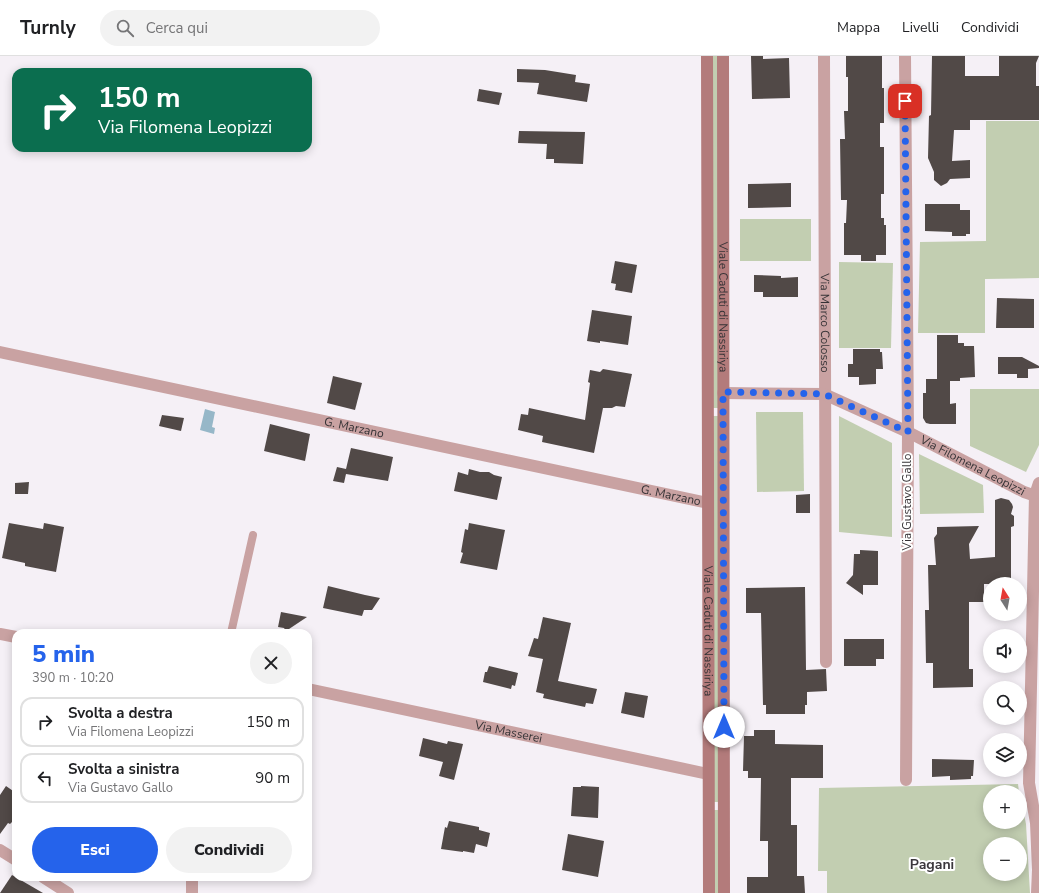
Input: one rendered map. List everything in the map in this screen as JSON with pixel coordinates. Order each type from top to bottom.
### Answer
[{"type":"main road","name":"Viale Caduti di Nassiriya","points":[[707,56],[708,893]]},
{"type":"main road","name":"Viale Caduti di Nassiriya","points":[[723,56],[724,893]]},
{"type":"street","name":"Via Marco Colosso","points":[[824,56],[826,662]]},
{"type":"street","name":"Via Gustavo Gallo","points":[[905,56],[908,432],[906,780]]},
{"type":"street","name":"G. Marzano","points":[[0,352],[708,503]]},
{"type":"street","name":"Via Filomena Leopizzi","points":[[723,392],[824,394],[908,432],[1024,492],[1037,496]]},
{"type":"street","points":[[1037,893],[1039,871],[1037,823],[1029,783],[1037,496],[1039,483]]},
{"type":"street","points":[[0,634],[12,636]]},
{"type":"street","name":"Via Masserei","points":[[312,690],[708,774]]},
{"type":"street","points":[[0,850],[12,858]]},
{"type":"street","points":[[49,881],[68,893]]},
{"type":"street","points":[[192,881],[192,893]]},
{"type":"lane","points":[[232,629],[253,535]]},
{"type":"green space","points":[[713,56],[718,56],[718,408],[713,408]]},
{"type":"green space","points":[[986,121],[1039,121],[1039,278],[985,279],[985,333],[918,333],[920,242],[986,241]]},
{"type":"green space","points":[[740,219],[811,219],[811,261],[740,261]]},
{"type":"green space","points":[[839,262],[893,263],[891,348],[839,348]]},
{"type":"green space","points":[[970,389],[1039,389],[1039,445],[1026,472],[970,446]]},
{"type":"green space","points":[[756,412],[803,412],[804,491],[757,492]]},
{"type":"green space","points":[[712,416],[718,416],[719,802],[714,802]]},
{"type":"green space","points":[[839,416],[892,443],[892,537],[839,532]]},
{"type":"green space","points":[[919,454],[983,485],[984,513],[920,514]]},
{"type":"green space","points":[[1018,784],[983,785],[983,829],[1026,829],[1027,837],[983,837],[983,881],[1027,881],[1027,841],[1030,893],[827,893],[827,871],[818,871],[819,788]]},
{"type":"green space","points":[[714,810],[719,810],[718,893],[714,893]]},
{"type":"water","points":[[205,409],[215,412],[212,427],[215,428],[214,434],[200,430]]},
{"type":"building","points":[[751,56],[763,56],[763,59],[789,58],[790,98],[752,99]]},
{"type":"building","points":[[846,56],[882,56],[884,123],[880,123],[880,147],[884,147],[884,194],[881,194],[881,218],[884,218],[884,225],[886,225],[886,255],[876,255],[876,261],[861,261],[861,255],[844,255],[844,223],[846,223],[847,200],[841,200],[840,139],[845,139],[844,111],[848,111],[848,77],[846,77]]},
{"type":"building","points":[[932,56],[965,56],[965,76],[999,76],[999,56],[1039,56],[1036,63],[1036,86],[1039,86],[1039,120],[970,120],[970,130],[954,130],[952,161],[970,160],[970,178],[950,179],[947,183],[941,186],[934,180],[934,172],[928,158],[929,116],[931,115]]},
{"type":"building","points":[[517,69],[545,70],[576,75],[575,82],[590,84],[587,102],[537,94],[539,83],[517,82]]},
{"type":"building","points":[[479,89],[502,93],[499,105],[477,101]]},
{"type":"building","points":[[519,131],[585,132],[583,164],[554,163],[554,159],[546,159],[547,144],[518,143]]},
{"type":"building","points":[[791,183],[791,207],[748,208],[748,184]]},
{"type":"building","points":[[925,204],[960,204],[960,210],[970,210],[970,234],[966,234],[966,236],[952,236],[952,232],[925,231]]},
{"type":"building","points":[[615,261],[637,265],[632,293],[615,290],[616,284],[611,283]]},
{"type":"building","points":[[754,275],[781,276],[781,278],[798,277],[798,297],[763,297],[763,292],[754,292]]},
{"type":"building","points":[[997,298],[1034,299],[1034,328],[996,328]]},
{"type":"building","points":[[592,310],[632,316],[628,345],[600,341],[600,343],[587,341]]},
{"type":"building","points":[[937,335],[958,335],[958,343],[964,343],[964,346],[974,346],[975,377],[960,378],[960,381],[950,381],[950,404],[956,403],[956,424],[930,424],[926,423],[923,418],[923,393],[926,393],[926,379],[937,379]]},
{"type":"building","points":[[853,349],[880,349],[880,352],[882,352],[883,369],[876,369],[876,384],[859,385],[859,377],[848,377],[848,364],[853,364]]},
{"type":"building","points":[[998,357],[1022,357],[1039,366],[1039,368],[1028,369],[1028,378],[1017,378],[1017,374],[998,374]]},
{"type":"building","points":[[603,369],[632,374],[625,407],[616,406],[612,408],[603,408],[594,453],[542,442],[543,436],[518,430],[521,414],[528,415],[529,408],[585,420],[590,383],[588,382],[590,370],[600,372]]},
{"type":"building","points":[[333,376],[362,383],[355,410],[327,403]]},
{"type":"building","points":[[162,415],[184,418],[181,431],[159,426]]},
{"type":"building","points":[[270,424],[310,434],[305,461],[264,451]]},
{"type":"building","points":[[351,448],[393,457],[388,481],[346,474],[344,483],[333,481],[337,467],[346,469]]},
{"type":"building","points":[[469,469],[480,472],[489,472],[502,477],[497,500],[454,491],[458,472],[468,475]]},
{"type":"building","points":[[29,482],[28,494],[15,494],[15,483]]},
{"type":"building","points":[[810,494],[810,513],[796,513],[796,495]]},
{"type":"building","points":[[1001,498],[1009,500],[1013,507],[1011,514],[1014,516],[1014,526],[1011,527],[1011,577],[983,577],[983,602],[969,602],[969,669],[973,669],[973,687],[933,688],[933,663],[926,663],[925,610],[929,610],[928,565],[936,565],[934,538],[937,534],[937,527],[979,526],[969,544],[970,559],[995,557],[995,500]]},
{"type":"building","points":[[9,523],[43,529],[44,523],[64,527],[56,572],[25,566],[25,563],[2,558]]},
{"type":"building","points":[[469,523],[505,530],[497,570],[460,563],[463,553],[461,552],[465,529],[468,530]]},
{"type":"building","points":[[860,550],[878,551],[878,585],[863,585],[863,595],[846,583],[853,575],[854,554],[860,554]]},
{"type":"building","points":[[328,586],[380,598],[372,610],[364,610],[362,616],[323,608]]},
{"type":"building","points":[[805,587],[806,670],[826,669],[827,691],[807,692],[805,714],[766,714],[766,705],[763,705],[761,613],[746,613],[746,588]]},
{"type":"building","points":[[281,612],[307,617],[289,629],[278,627]]},
{"type":"building","points":[[543,617],[571,623],[558,681],[597,689],[593,704],[586,703],[585,707],[543,698],[544,694],[536,692],[543,659],[528,656],[534,638],[538,639]]},
{"type":"building","points":[[844,639],[884,639],[884,659],[876,659],[876,666],[844,666]]},
{"type":"building","points":[[489,666],[518,673],[515,686],[512,685],[511,689],[483,682],[485,672],[487,672]]},
{"type":"building","points":[[625,692],[648,696],[644,718],[621,713]]},
{"type":"building","points":[[754,730],[775,730],[775,744],[823,745],[823,778],[791,778],[791,825],[797,825],[797,876],[804,876],[805,893],[747,893],[747,877],[768,877],[768,841],[760,841],[761,778],[748,778],[748,771],[743,771],[744,736],[754,736]]},
{"type":"building","points":[[423,738],[447,744],[448,741],[463,744],[454,780],[439,776],[443,762],[419,756]]},
{"type":"building","points":[[932,759],[974,760],[973,776],[971,776],[971,779],[950,780],[950,776],[932,777]]},
{"type":"building","points":[[6,786],[12,790],[12,822],[10,824],[8,823],[0,834],[0,795]]},
{"type":"building","points":[[573,787],[599,787],[598,818],[571,816]]},
{"type":"building","points":[[449,821],[479,827],[479,830],[490,833],[487,847],[476,844],[474,853],[441,849],[445,827],[447,828]]},
{"type":"building","points":[[568,834],[604,841],[598,877],[562,870]]},
{"type":"building","points":[[12,875],[12,881],[22,881],[43,893],[0,893]]},
{"type":"district","name":"Pagani","points":[[932,864]]},
{"type":"route","points":[[724,727],[723,392],[824,394],[908,432],[905,101]]}]
